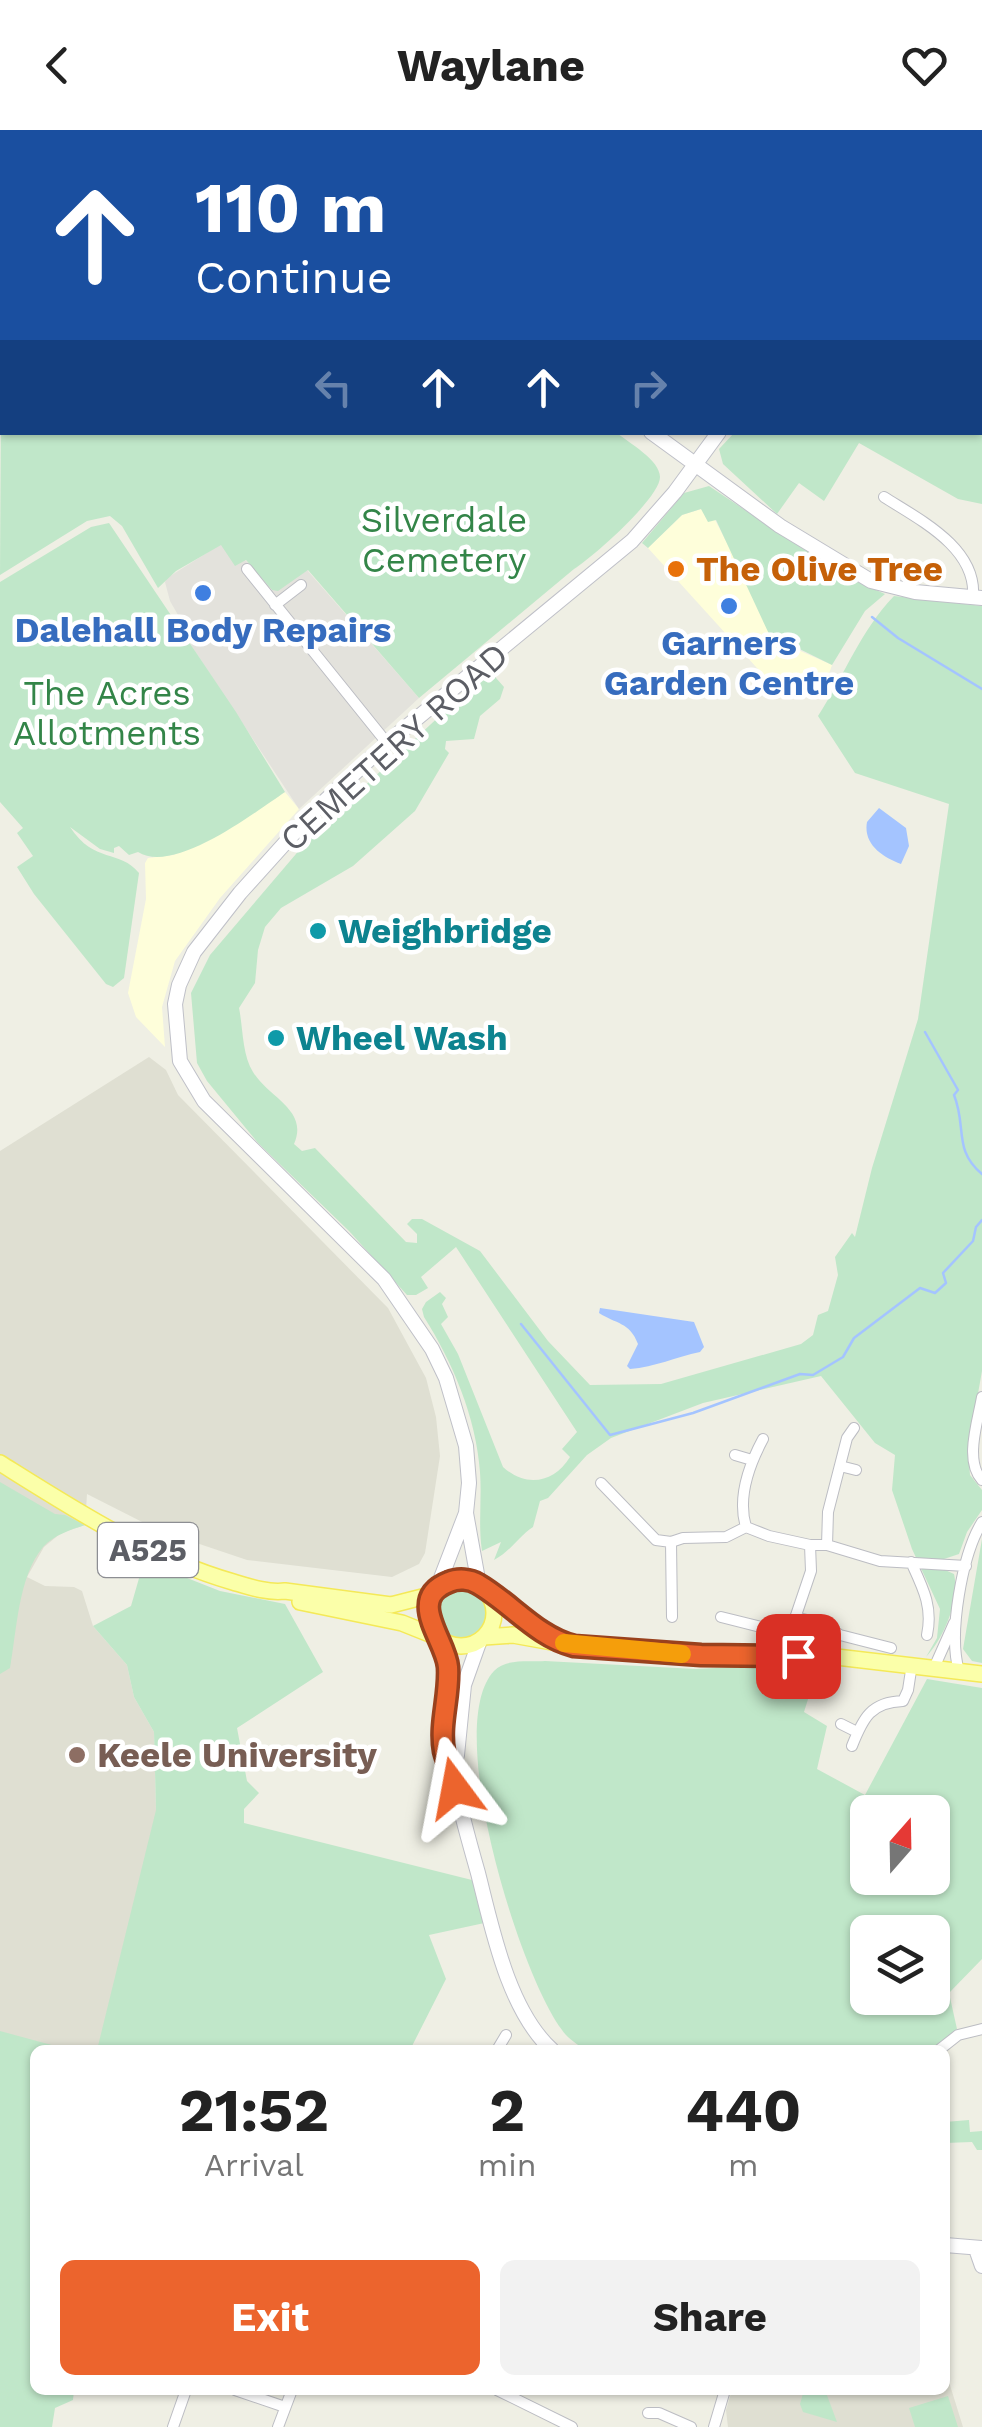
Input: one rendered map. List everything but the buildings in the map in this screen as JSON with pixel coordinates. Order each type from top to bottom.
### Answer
[{"type":"main road","name":"A525","points":[[0,1463],[134,1544],[214,1576],[284,1598],[402,1623],[440,1638]]},
{"type":"main road","points":[[556,1642],[482,1587],[460,1580],[435,1592],[428,1614],[440,1638],[462,1646],[513,1635],[574,1646],[701,1655],[828,1656],[982,1674]]},
{"type":"main road","points":[[482,1587],[492,1600],[494,1612],[492,1626],[482,1639]]},
{"type":"main road","name":"A525","points":[[273,1592],[391,1605],[435,1592]]},
{"type":"street","points":[[655,435],[780,526],[871,581],[915,592],[978,598],[973,575],[944,538],[884,497]]},
{"type":"street","name":"CEMETERY ROAD","points":[[435,1592],[466,1513],[469,1484],[466,1446],[446,1378],[414,1319],[384,1279],[204,1101],[180,1061],[174,1021],[179,984],[194,952],[312,812],[387,743],[619,553],[647,526],[717,435]]},
{"type":"street","points":[[247,570],[387,743]]},
{"type":"street","points":[[275,605],[301,585]]},
{"type":"street","points":[[982,1397],[974,1462],[976,1474],[982,1480]]},
{"type":"street","points":[[827,1545],[828,1512],[847,1438],[854,1428]]},
{"type":"street","points":[[746,1527],[745,1486],[752,1460],[764,1439]]},
{"type":"street","points":[[736,1455],[752,1460]]},
{"type":"street","points":[[840,1466],[856,1470]]},
{"type":"street","points":[[602,1484],[656,1540],[726,1537],[746,1527],[880,1561],[966,1566]]},
{"type":"street","name":"CEMETERY ROAD","points":[[466,1513],[482,1587]]},
{"type":"street","points":[[959,1671],[955,1645],[958,1612],[972,1539],[982,1523]]},
{"type":"street","points":[[671,1542],[672,1617]]},
{"type":"street","points":[[722,1616],[789,1635],[810,1571],[810,1545]]},
{"type":"street","points":[[911,1562],[928,1598],[931,1630]]},
{"type":"street","points":[[934,1668],[958,1612]]},
{"type":"street","points":[[795,1617],[823,1624],[840,1635],[891,1648]]},
{"type":"street","points":[[440,1638],[448,1667],[444,1753],[452,1767],[489,1922],[504,1968],[547,2044]]},
{"type":"street","points":[[452,1767],[457,1755],[460,1700],[482,1639]]},
{"type":"street","points":[[852,1746],[875,1708],[885,1702],[903,1701],[912,1664]]},
{"type":"street","points":[[841,1724],[857,1732]]},
{"type":"street","points":[[946,2045],[958,2034],[982,2029]]},
{"type":"street","points":[[500,2045],[506,2036]]},
{"type":"street","points":[[950,2245],[979,2248],[982,2266]]},
{"type":"street","points":[[173,2427],[184,2395]]},
{"type":"street","points":[[250,2395],[285,2408]]},
{"type":"street","points":[[278,2427],[290,2395]]},
{"type":"street","points":[[508,2395],[572,2427]]},
{"type":"street","points":[[714,2427],[724,2395]]},
{"type":"street","points":[[656,2410],[692,2427]]},
{"type":"shaded area","points":[[701,509],[715,520],[778,641],[832,665],[825,685],[811,677],[801,694],[796,694],[767,679],[648,548],[682,515]]},
{"type":"shaded area","points":[[221,544],[255,567],[272,590],[307,570],[419,698],[299,809],[191,645],[193,641],[170,601],[167,578]]},
{"type":"shaded area","points":[[285,792],[299,809],[220,898],[175,961],[162,1007],[165,1047],[136,1017],[128,993],[146,899],[145,863],[148,858],[173,855],[215,837]]},
{"type":"shaded area","name":"Keele University","points":[[149,1057],[166,1070],[178,1095],[388,1308],[426,1378],[440,1456],[425,1553],[419,1564],[392,1577],[247,1560],[158,1530],[87,1494],[85,1525],[61,1533],[44,1547],[27,1577],[45,1586],[82,1591],[93,1626],[127,1665],[134,1697],[154,1732],[156,1810],[167,1842],[144,2045],[30,2045],[30,2104],[0,2427],[0,1151]]},
{"type":"shaded area","points":[[950,2385],[963,2427],[728,2427],[726,2410],[730,2395],[950,2395]]},
{"type":"green space","name":"Silverdale Cemetery","points":[[1,435],[620,435],[655,464],[660,477],[649,499],[609,541],[419,698],[308,570],[278,591],[272,590],[246,560],[235,566],[221,545],[176,571],[158,588],[122,526],[110,516],[87,521],[0,575]]},
{"type":"green space","points":[[732,435],[982,435],[982,504],[958,499],[859,443],[824,501],[799,483],[777,514],[723,464],[719,449]]},
{"type":"green space","points":[[709,486],[844,576],[885,594],[865,611],[832,665],[769,634],[716,520],[708,522],[701,509],[682,515],[648,548],[642,543],[684,493]]},
{"type":"green space","name":"The Acres Allotments","points":[[109,523],[285,792],[213,838],[172,855],[129,855],[119,846],[114,853],[100,849],[70,827],[88,846],[124,861],[139,873],[124,978],[113,987],[106,984],[34,894],[17,867],[33,856],[17,833],[23,828],[0,802],[0,582],[91,527]]},
{"type":"green space","points":[[894,596],[982,606],[982,1371],[968,1450],[970,1475],[982,1490],[982,1510],[967,1532],[959,1554],[944,1559],[943,1569],[954,1574],[953,1607],[944,1629],[926,1657],[937,1638],[940,1609],[912,1549],[892,1490],[895,1455],[875,1443],[821,1376],[703,1403],[611,1438],[587,1455],[548,1498],[540,1501],[533,1527],[505,1553],[494,1560],[501,1542],[482,1551],[480,1472],[474,1431],[453,1372],[424,1317],[422,1309],[426,1302],[440,1292],[446,1298],[442,1304],[448,1317],[441,1324],[458,1354],[503,1467],[530,1480],[548,1477],[570,1457],[562,1449],[577,1432],[456,1247],[421,1277],[428,1288],[407,1295],[349,1231],[258,1143],[197,1063],[191,993],[210,955],[313,834],[489,670],[504,687],[500,699],[480,716],[474,739],[446,741],[449,753],[415,811],[353,866],[281,908],[265,927],[255,983],[239,1008],[249,1065],[292,1113],[297,1132],[294,1144],[302,1151],[315,1148],[406,1242],[417,1243],[417,1234],[407,1224],[412,1219],[422,1219],[480,1251],[548,1341],[590,1385],[661,1384],[801,1344],[813,1335],[818,1315],[828,1311],[838,1275],[835,1257],[852,1233],[855,1237],[918,1019],[949,804],[855,773],[818,716],[862,638]]},
{"type":"green space","points":[[0,1482],[55,1514],[85,1525],[52,1539],[35,1559],[20,1604],[10,1668],[0,1674]]},
{"type":"green space","points":[[982,1539],[982,1663],[972,1661],[963,1649]]},
{"type":"green space","points":[[144,1561],[220,1591],[285,1604],[323,1672],[237,1728],[247,1781],[259,1793],[244,1809],[244,1823],[480,1882],[489,1922],[429,1935],[446,1979],[413,2045],[98,2045],[156,1810],[154,1732],[134,1697],[127,1665],[93,1626],[131,1606]]},
{"type":"green space","points":[[462,1588],[480,1595],[487,1613],[480,1631],[462,1638],[444,1631],[437,1613],[444,1595]]},
{"type":"green space","points":[[539,1661],[696,1669],[794,1664],[818,1667],[804,1712],[827,1726],[817,1769],[865,1795],[927,1679],[982,1688],[982,1959],[950,1992],[950,1915],[850,1915],[850,2015],[950,2015],[950,1998],[957,2029],[938,2045],[578,2045],[569,2038],[545,2001],[526,1958],[508,1907],[482,1794],[477,1743],[480,1700],[499,1667],[511,1662]]},
{"type":"green space","points":[[0,2031],[52,2045],[30,2045],[30,2395],[74,2395],[73,2400],[55,2408],[52,2427],[0,2427]]},
{"type":"green space","points":[[969,2120],[970,2132],[982,2131],[982,2150],[977,2150],[972,2142],[950,2143],[950,2122]]},
{"type":"green space","points":[[803,2395],[827,2395],[837,2422],[803,2412]]},
{"type":"green space","points":[[948,2396],[958,2427],[915,2427],[909,2408]]},
{"type":"water","points":[[879,808],[906,828],[909,846],[901,864],[887,858],[868,837],[867,822]]},
{"type":"water","points":[[600,1308],[694,1322],[704,1347],[700,1352],[630,1369],[627,1366],[638,1344],[635,1337],[627,1327],[599,1313]]},
{"type":"waterway","points":[[872,617],[898,638],[982,689]]},
{"type":"waterway","points":[[925,1032],[958,1090],[954,1095],[964,1147],[982,1174]]},
{"type":"waterway","points":[[521,1324],[610,1435],[693,1413],[800,1374],[813,1375],[843,1357],[854,1338],[920,1288],[935,1293],[946,1283],[943,1273],[973,1241],[982,1220]]},
{"type":"slow traffic","points":[[564,1643],[682,1654]]},
{"type":"place","name":"The Olive Tree","points":[[676,569]]},
{"type":"place","name":"Dalehall Body Repairs","points":[[203,593]]},
{"type":"place","name":"Garners Garden Centre","points":[[729,606]]},
{"type":"place","name":"Weighbridge","points":[[318,931]]},
{"type":"place","name":"Wheel Wash","points":[[276,1038]]},
{"type":"place","name":"Keele University","points":[[77,1755]]},
{"type":"route","points":[[455,1788],[452,1767],[444,1753],[448,1667],[442,1640],[431,1627],[428,1614],[432,1596],[447,1583],[466,1580],[479,1584],[556,1642],[574,1646],[701,1655],[798,1656]]}]
